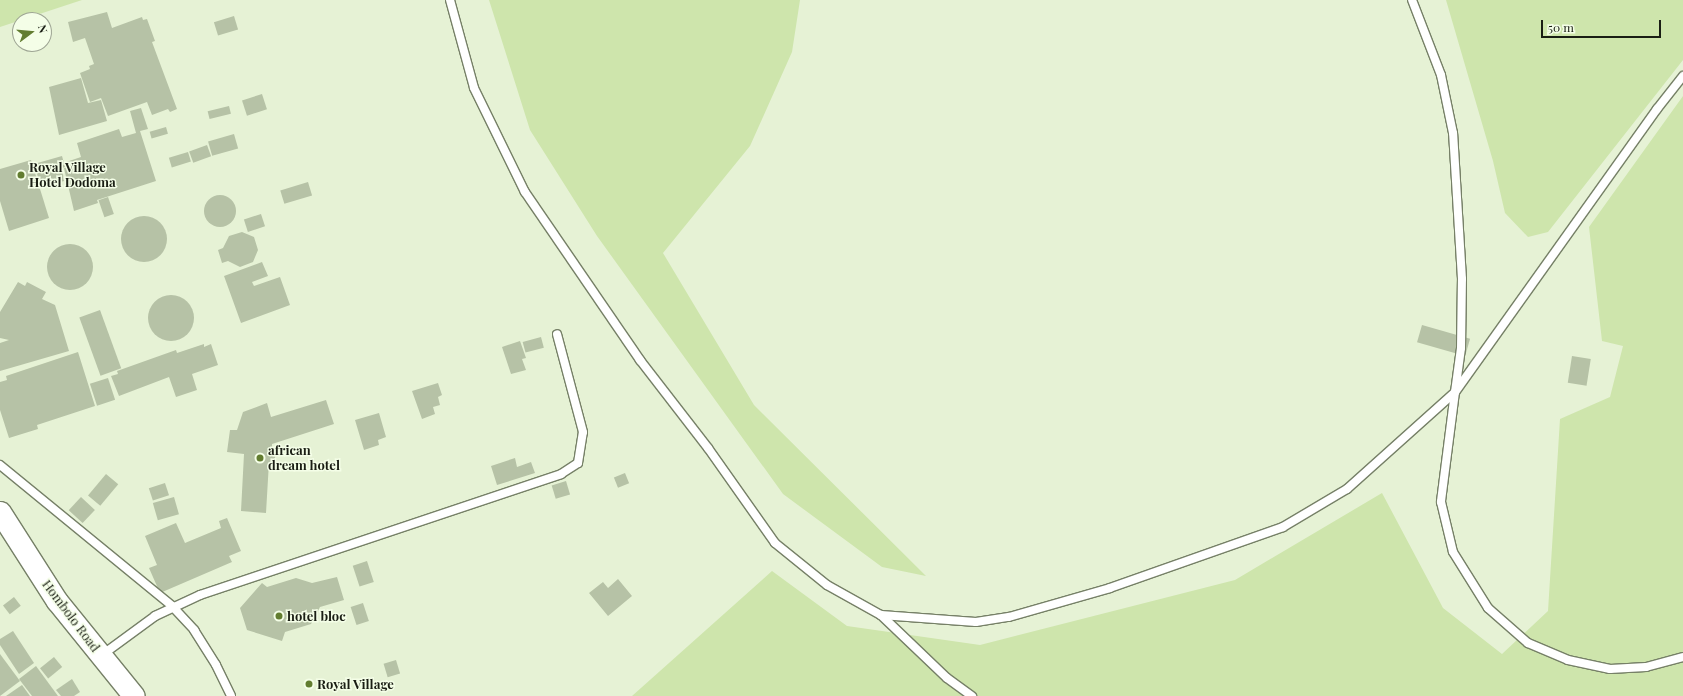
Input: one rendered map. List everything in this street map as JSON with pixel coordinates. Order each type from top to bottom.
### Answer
[{"type":"street","name":"Hombolo Road","points":[[0,512],[56,601],[134,696]]},
{"type":"lane","points":[[450,0],[474,88],[525,192],[635,354],[708,448],[775,543],[826,585],[881,614],[947,678],[972,696]]},
{"type":"lane","points":[[1412,0],[1441,75],[1453,133],[1462,279],[1462,348],[1441,502],[1453,552],[1488,608],[1528,643],[1568,660],[1610,669],[1646,667],[1683,657]]},
{"type":"lane","points":[[881,614],[976,622],[1009,617],[1110,588],[1283,527],[1347,489],[1455,392],[1657,109],[1683,76]]},
{"type":"lane","points":[[101,656],[172,606],[207,592],[561,474],[578,463],[583,432],[557,334]]},
{"type":"lane","points":[[0,465],[172,606],[194,630],[216,665],[231,696]]},
{"type":"green space","points":[[0,0],[82,0],[46,12],[12,12],[12,23],[0,27]]},
{"type":"green space","points":[[489,0],[800,0],[792,52],[750,146],[663,253],[754,405],[926,576],[882,567],[783,494],[597,236],[530,130]]},
{"type":"green space","points":[[1446,0],[1683,0],[1683,60],[1548,232],[1528,237],[1505,213],[1493,161]]},
{"type":"green space","points":[[1683,96],[1683,696],[632,696],[772,571],[847,626],[980,645],[1235,580],[1382,493],[1443,608],[1502,654],[1548,611],[1560,419],[1610,397],[1623,346],[1602,341],[1589,227]]},
{"type":"building","points":[[107,12],[112,28],[142,17],[143,20],[147,19],[155,41],[152,42],[177,109],[170,112],[168,109],[152,115],[147,102],[108,116],[101,98],[90,102],[80,73],[90,69],[89,66],[94,64],[85,38],[73,42],[68,22]]},
{"type":"building","points":[[234,16],[238,29],[218,36],[214,22]]},
{"type":"building","points":[[81,78],[88,103],[101,100],[107,121],[59,135],[49,87]]},
{"type":"building","points":[[262,94],[267,109],[247,116],[242,100]]},
{"type":"building","points":[[229,106],[231,114],[210,119],[208,111]]},
{"type":"building","points":[[141,108],[148,129],[140,131],[156,181],[97,200],[98,203],[74,211],[64,168],[68,167],[66,162],[81,157],[77,143],[119,129],[122,137],[136,133],[130,111]]},
{"type":"building","points":[[166,127],[168,134],[152,138],[150,132]]},
{"type":"building","points":[[234,134],[238,148],[212,156],[208,141]]},
{"type":"building","points":[[207,145],[211,156],[193,163],[189,151]]},
{"type":"building","points":[[188,152],[191,162],[172,167],[169,158]]},
{"type":"building","points":[[62,156],[65,167],[62,168],[64,181],[41,187],[34,164]]},
{"type":"building","points":[[31,160],[49,218],[9,231],[0,201],[0,169]]},
{"type":"building","points":[[308,182],[312,195],[284,204],[280,190]]},
{"type":"building","points":[[220,195],[226,196],[233,202],[236,211],[235,217],[229,224],[220,227],[214,226],[207,220],[204,211],[205,205],[211,198]]},
{"type":"building","points":[[108,197],[114,214],[104,217],[99,200]]},
{"type":"building","points":[[261,214],[265,226],[248,232],[244,220]]},
{"type":"building","points":[[144,216],[157,220],[163,226],[167,239],[163,252],[157,258],[144,262],[131,258],[125,252],[121,239],[125,226],[131,220]]},
{"type":"building","points":[[242,232],[254,237],[258,250],[253,262],[240,267],[228,261],[222,263],[218,250],[223,248],[229,236]]},
{"type":"building","points":[[70,244],[83,248],[89,254],[93,267],[89,280],[83,286],[70,290],[57,286],[51,280],[47,267],[51,254],[57,248]]},
{"type":"building","points":[[262,262],[268,276],[252,282],[254,286],[280,277],[290,305],[241,323],[224,276]]},
{"type":"building","points":[[18,282],[25,286],[27,282],[46,292],[42,299],[55,305],[69,351],[0,371],[0,343],[9,340],[0,338],[0,312]]},
{"type":"building","points":[[166,295],[176,295],[184,299],[190,305],[194,313],[194,323],[190,331],[184,337],[176,341],[166,341],[158,337],[152,331],[148,323],[148,313],[152,305],[158,299]]},
{"type":"building","points":[[100,310],[121,368],[101,376],[79,318]]},
{"type":"building","points":[[1422,325],[1470,339],[1465,356],[1417,342]]},
{"type":"building","points":[[541,337],[544,348],[525,353],[523,342]]},
{"type":"building","points":[[520,341],[526,358],[522,359],[526,370],[511,374],[502,347]]},
{"type":"building","points":[[204,344],[204,347],[211,344],[218,365],[192,374],[197,390],[176,397],[169,377],[119,396],[111,376],[118,374],[117,371],[176,350],[177,353]]},
{"type":"building","points":[[78,352],[95,406],[37,425],[38,429],[9,438],[0,410],[0,382],[7,380],[6,376]]},
{"type":"building","points":[[1572,356],[1591,359],[1587,386],[1568,383]]},
{"type":"building","points":[[108,378],[115,400],[97,406],[90,384]]},
{"type":"building","points":[[438,383],[442,395],[438,397],[440,405],[433,407],[435,414],[422,419],[412,391]]},
{"type":"building","name":"african dream hotel","points":[[326,400],[334,424],[272,444],[272,450],[275,450],[275,463],[269,462],[266,513],[241,511],[244,454],[227,452],[230,430],[237,430],[243,412],[267,403],[271,417]]},
{"type":"building","points":[[379,413],[386,437],[378,440],[379,445],[364,450],[355,420]]},
{"type":"building","points":[[515,458],[517,467],[531,462],[535,473],[497,485],[491,466]]},
{"type":"building","points":[[625,473],[629,483],[618,488],[614,477]]},
{"type":"building","points":[[106,474],[118,484],[100,506],[88,495]]},
{"type":"building","points":[[566,481],[570,494],[556,499],[552,485]]},
{"type":"building","points":[[165,483],[169,495],[153,501],[149,488]]},
{"type":"building","points":[[81,497],[95,510],[83,523],[69,510]]},
{"type":"building","points":[[174,497],[179,514],[158,520],[153,503]]},
{"type":"building","points":[[227,518],[241,551],[229,556],[232,562],[160,593],[149,568],[157,565],[145,536],[176,523],[185,543],[221,528],[219,521]]},
{"type":"building","points":[[367,561],[374,582],[360,587],[353,566]]},
{"type":"building","name":"hotel bloc","points":[[337,577],[344,600],[320,607],[311,624],[285,632],[282,641],[247,630],[240,608],[262,583],[267,587],[296,578],[312,583]]},
{"type":"building","points":[[618,579],[632,596],[608,616],[589,593],[603,582],[608,588]]},
{"type":"building","points":[[14,597],[21,606],[10,614],[3,606]]},
{"type":"building","points":[[363,603],[369,621],[357,625],[351,607]]},
{"type":"building","points":[[13,631],[34,663],[19,674],[0,645],[0,639]]},
{"type":"building","points":[[0,654],[20,681],[0,696]]},
{"type":"building","points":[[54,657],[62,667],[48,678],[40,668]]},
{"type":"building","points":[[396,660],[400,673],[388,677],[384,664]]},
{"type":"building","points":[[36,666],[58,696],[32,696],[19,679]]},
{"type":"building","points":[[72,679],[80,692],[74,696],[61,696],[56,690]]},
{"type":"building","points":[[22,685],[30,696],[6,696]]},
{"type":"place","name":"Royal Village Hotel Dodoma","points":[[21,175]]},
{"type":"place","name":"african dream hotel","points":[[260,458]]},
{"type":"place","name":"hotel bloc","points":[[279,616]]},
{"type":"place","name":"Royal Village","points":[[309,684]]}]
